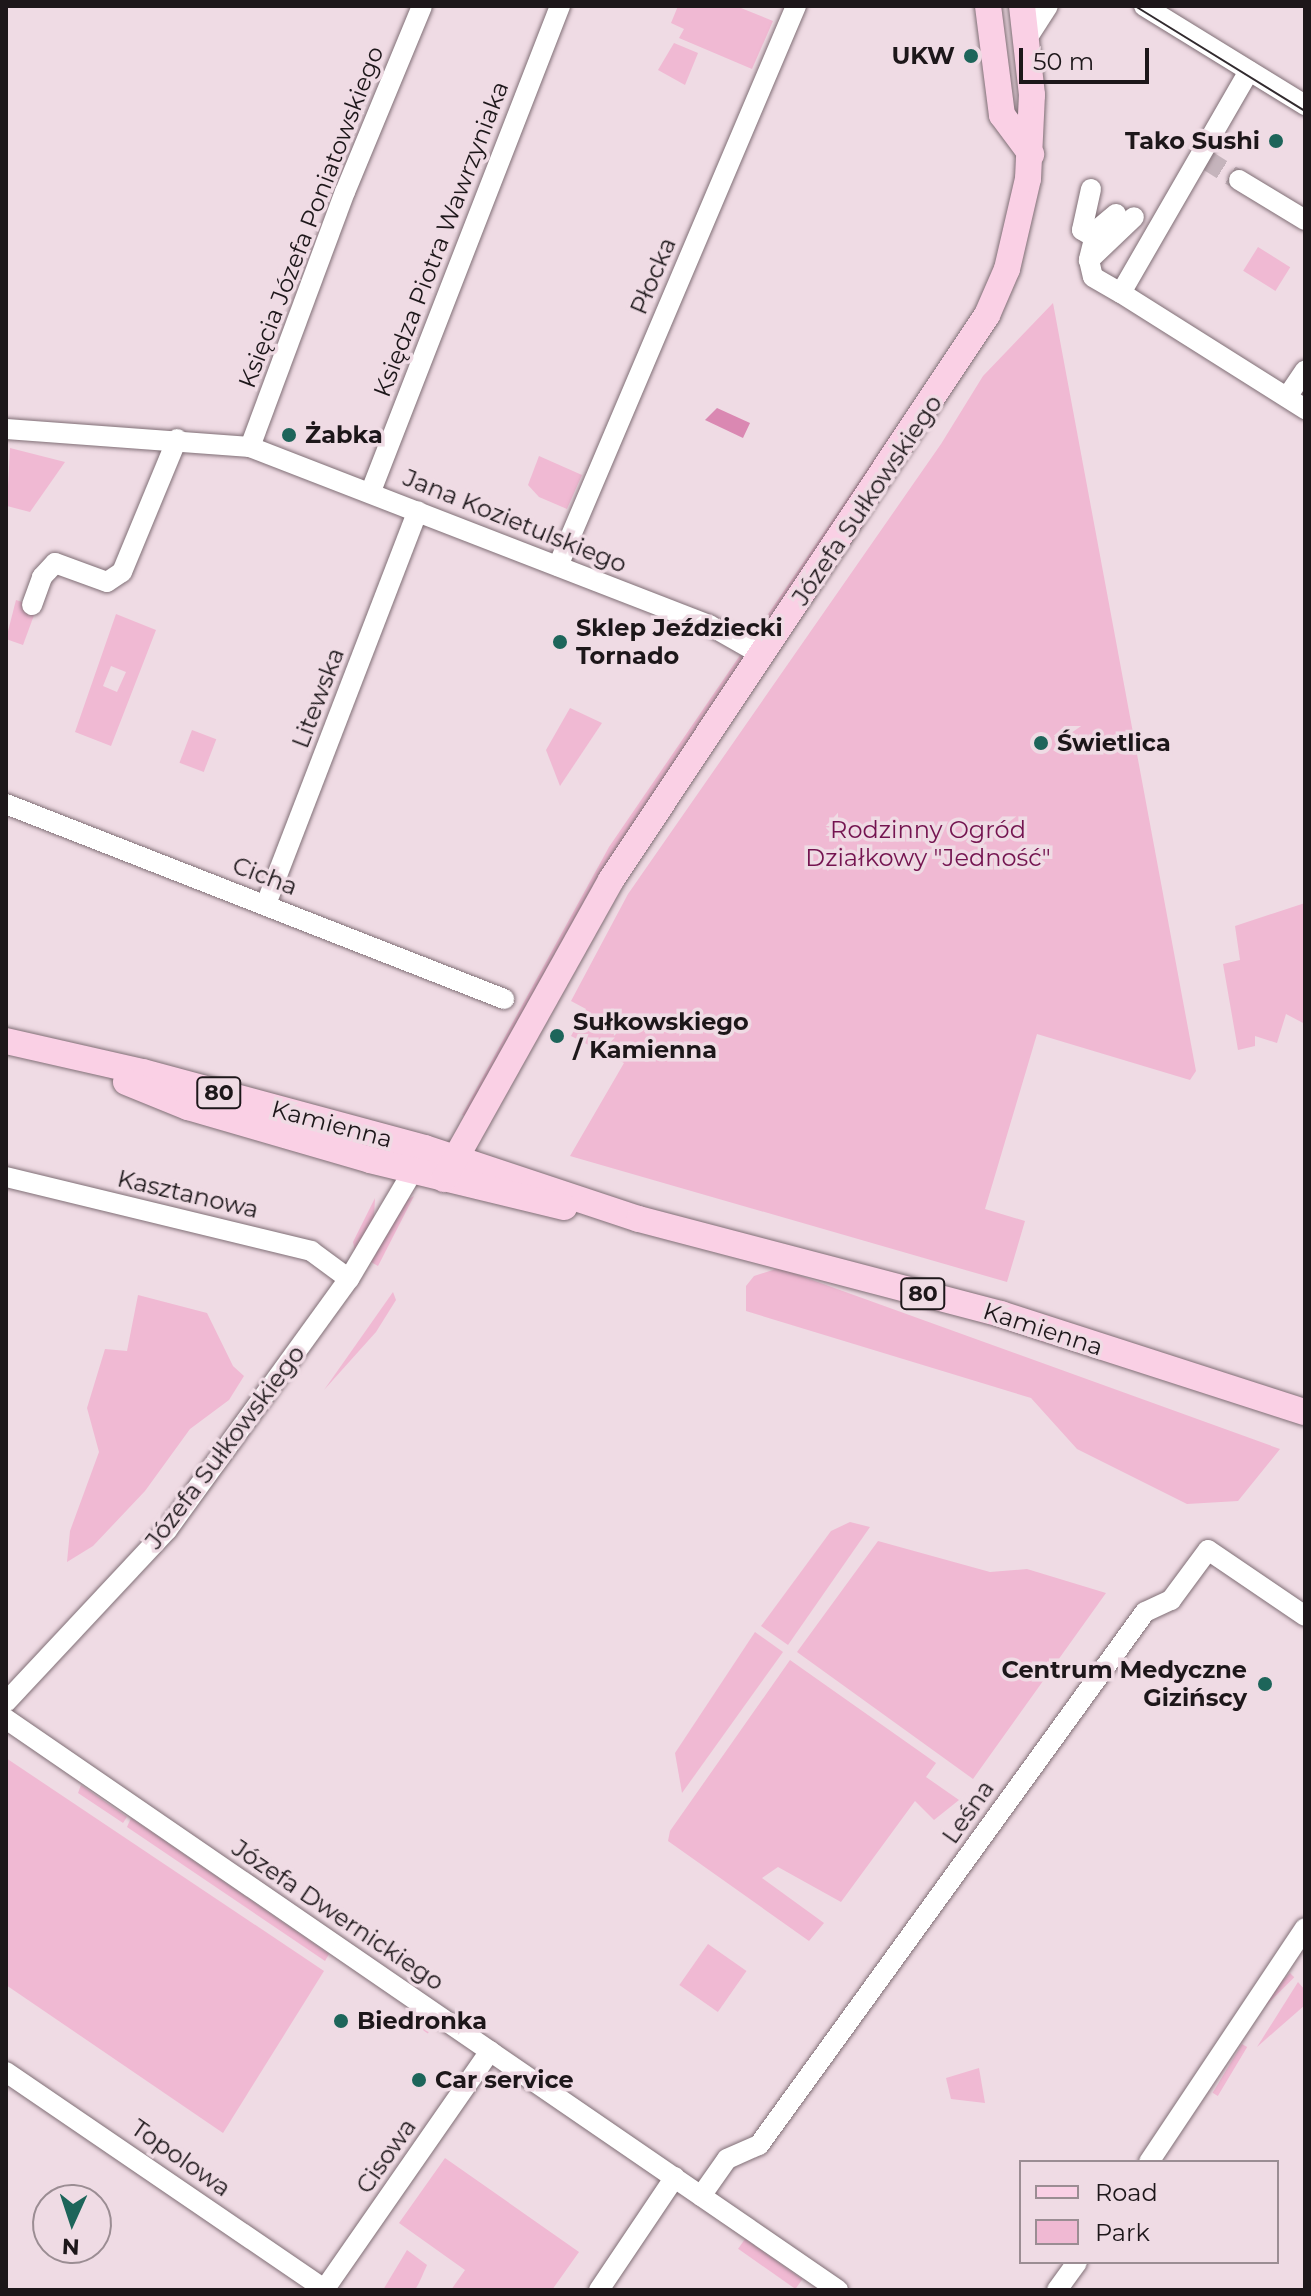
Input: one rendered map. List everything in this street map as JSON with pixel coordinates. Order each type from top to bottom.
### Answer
[{"type":"main road","points":[[988,6],[1002,115],[1031,154]]},
{"type":"main road","name":"Józefa Sułkowskiego","points":[[449,1169],[611,880],[987,315],[1022,216],[1031,154],[1032,95],[1022,6]]},
{"type":"main road","name":"Kamienna","points":[[6,1041],[143,1072],[420,1159]]},
{"type":"main road","name":"80","points":[[420,1159],[449,1169]]},
{"type":"main road","name":"Kamienna","points":[[449,1169],[1001,1314],[1305,1412]]},
{"type":"street","name":"Księcia Józefa Poniatowskiego","points":[[250,447],[345,192],[422,6]]},
{"type":"street","name":"Księdza Piotra Wawrzyniaka","points":[[371,491],[560,6]]},
{"type":"street","name":"Płocka","points":[[558,566],[796,6]]},
{"type":"street","points":[[1026,40],[1048,6]]},
{"type":"street","points":[[1144,6],[1305,105]]},
{"type":"street","points":[[1121,293],[1203,157],[1249,71]]},
{"type":"street","points":[[1239,180],[1305,220]]},
{"type":"street","points":[[1091,189],[1082,230],[1094,237]]},
{"type":"street","points":[[1089,260],[1125,216],[1094,237],[1089,260],[1093,277],[1305,409]]},
{"type":"street","points":[[1287,397],[1305,370]]},
{"type":"street","name":"Jana Kozietulskiego","points":[[6,429],[177,439],[250,447],[371,491],[709,625],[762,655]]},
{"type":"street","points":[[32,605],[46,569],[55,563],[107,582],[122,572],[177,439]]},
{"type":"street","name":"Litewska","points":[[266,904],[418,511]]},
{"type":"street","name":"Cicha","points":[[6,804],[504,999]]},
{"type":"street","name":"Józefa Sułkowskiego","points":[[6,1702],[167,1530],[349,1279],[420,1159]]},
{"type":"street","name":"Kasztanowa","points":[[6,1177],[311,1251],[349,1279]]},
{"type":"street","name":"Leśna","points":[[701,2196],[727,2159],[759,2145],[1145,1612],[1171,1600],[1208,1550],[1305,1616]]},
{"type":"street","name":"Józefa Dwernickiego","points":[[6,1719],[838,2290]]},
{"type":"street","points":[[1150,2160],[1305,1928]]},
{"type":"street","name":"Cisowa","points":[[324,2290],[490,2051]]},
{"type":"street","name":"Topolowa","points":[[6,2072],[324,2290]]},
{"type":"street","points":[[599,2290],[675,2177]]},
{"type":"street","points":[[1057,2290],[1076,2264]]},
{"type":"green space","points":[[678,6],[736,6],[773,21],[752,69],[679,38],[684,29],[671,23]]},
{"type":"green space","points":[[674,43],[698,53],[685,85],[658,70]]},
{"type":"green space","points":[[1258,247],[1290,267],[1275,291],[1243,271]]},
{"type":"green space","name":"Rodzinny Ogród Działkowy \"Jedność\"","points":[[1053,303],[1196,1071],[1190,1080],[1037,1034],[985,1209],[1025,1221],[1007,1282],[570,1156],[624,1063],[571,1036],[586,1009],[571,1001],[628,894],[941,444],[983,376]]},
{"type":"green space","points":[[952,345],[608,864],[467,1117],[462,1115],[609,847]]},
{"type":"green space","points":[[10,448],[65,462],[30,512],[7,506]]},
{"type":"green space","points":[[539,456],[582,475],[567,509],[539,497],[528,485]]},
{"type":"green space","points":[[16,600],[37,607],[23,645],[6,639]]},
{"type":"green space","points":[[116,614],[156,630],[111,746],[75,732]],"holes":[[[111,666],[126,672],[117,692],[103,686]]]},
{"type":"green space","points":[[570,708],[602,723],[560,786],[546,750]]},
{"type":"green space","points":[[192,730],[216,739],[204,772],[179,763]]},
{"type":"green space","points":[[1305,903],[1305,1024],[1286,1014],[1277,1043],[1255,1036],[1255,1046],[1238,1050],[1223,964],[1240,960],[1235,926]]},
{"type":"green space","points":[[414,1196],[378,1266],[371,1262],[407,1200]]},
{"type":"green space","points":[[375,1198],[374,1219],[355,1251],[353,1242]]},
{"type":"green space","points":[[779,1268],[1280,1449],[1238,1501],[1187,1504],[1077,1449],[1031,1398],[746,1311],[746,1286],[754,1276]]},
{"type":"green space","points":[[393,1292],[396,1300],[376,1332],[324,1390]]},
{"type":"green space","points":[[138,1295],[207,1313],[233,1366],[244,1376],[229,1400],[190,1429],[145,1491],[93,1546],[67,1562],[70,1531],[99,1452],[87,1408],[105,1349],[127,1351]]},
{"type":"green space","points":[[850,1522],[870,1527],[788,1645],[761,1626],[831,1531]]},
{"type":"green space","points":[[878,1541],[990,1572],[1027,1569],[1106,1593],[973,1779],[797,1652]]},
{"type":"green space","points":[[755,1632],[783,1652],[682,1793],[675,1753]]},
{"type":"green space","points":[[790,1660],[936,1763],[926,1777],[959,1800],[934,1820],[915,1801],[841,1902],[778,1867],[762,1878],[824,1923],[809,1941],[668,1841],[670,1831]]},
{"type":"green space","points":[[6,1758],[324,1971],[223,2133],[6,1985]]},
{"type":"green space","points":[[81,1785],[127,1817],[123,1823],[78,1793]]},
{"type":"green space","points":[[131,1818],[329,1954],[325,1961],[127,1827]]},
{"type":"green space","points":[[708,1944],[747,1971],[718,2012],[679,1985]]},
{"type":"green space","points":[[1290,1973],[1294,1977],[1237,2035],[1233,2030]]},
{"type":"green space","points":[[1298,1982],[1305,1990],[1305,2005],[1257,2047]]},
{"type":"green space","points":[[411,2010],[433,2025],[428,2033],[405,2018]]},
{"type":"green space","points":[[1242,2044],[1247,2047],[1218,2096],[1213,2093]]},
{"type":"green space","points":[[979,2068],[985,2103],[951,2099],[946,2078]]},
{"type":"green space","points":[[445,2158],[579,2252],[552,2290],[451,2290],[465,2270],[399,2223]]},
{"type":"green space","points":[[745,2239],[802,2279],[795,2289],[738,2249]]},
{"type":"green space","points":[[407,2250],[427,2265],[415,2290],[383,2290]]},
{"type":"shaded area","points":[[717,408],[750,423],[743,438],[705,420]]},
{"type":"tunnel","points":[[1205,159],[1239,180]]},
{"type":"tram line","points":[[1135,6],[1305,111]]},
{"type":"place","name":"UKW","points":[[971,56]]},
{"type":"place","name":"Tako Sushi","points":[[1276,141]]},
{"type":"place","name":"Żabka","points":[[289,435]]},
{"type":"place","name":"Sklep Jeździecki Tornado","points":[[560,642]]},
{"type":"place","name":"Świetlica","points":[[1041,743]]},
{"type":"place","name":"Sułkowskiego / Kamienna","points":[[557,1036]]},
{"type":"place","name":"Centrum Medyczne Gizińscy","points":[[1265,1684]]},
{"type":"place","name":"Biedronka","points":[[341,2021]]},
{"type":"place","name":"Car service","points":[[419,2080]]}]
